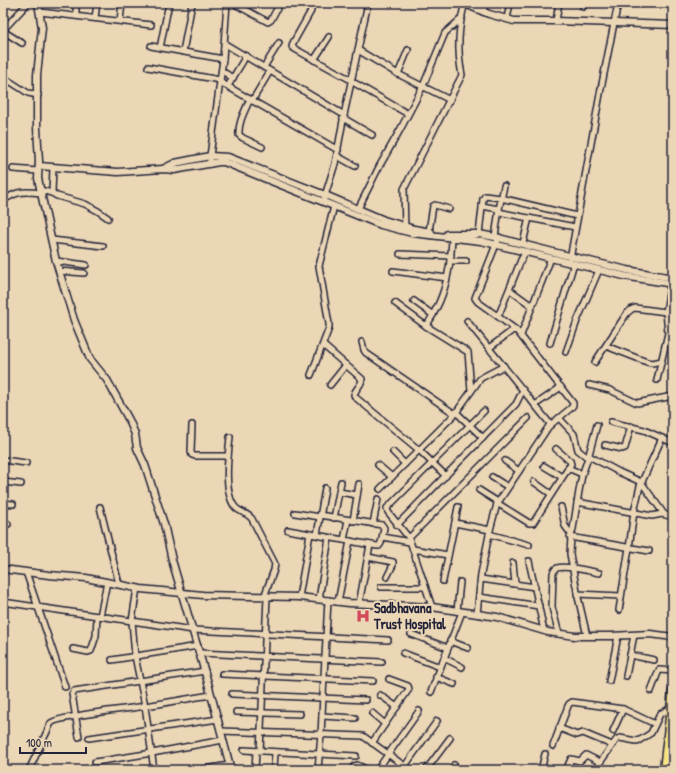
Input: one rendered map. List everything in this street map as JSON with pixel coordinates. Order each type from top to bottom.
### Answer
[{"type":"highway","points":[[664,770],[673,690]]},
{"type":"highway","points":[[669,770],[673,737]]},
{"type":"street","points":[[22,44],[3,30],[28,3]]},
{"type":"street","points":[[38,3],[42,28],[37,75],[38,178],[40,192],[56,261],[74,320],[90,359],[107,380],[135,434],[137,448],[145,465],[164,524],[172,560],[205,671],[230,768],[199,770]]},
{"type":"street","points":[[76,3],[76,16]]},
{"type":"street","points":[[95,18],[97,3]]},
{"type":"street","points":[[120,21],[122,3]]},
{"type":"street","points":[[160,48],[169,3]]},
{"type":"street","points":[[183,52],[192,3]]},
{"type":"street","points":[[210,164],[225,44],[227,3]]},
{"type":"street","points":[[233,3],[268,22],[271,20],[280,3]]},
{"type":"street","points":[[302,3],[309,6],[311,11],[292,46],[408,114]]},
{"type":"street","points":[[324,198],[335,164],[368,3]]},
{"type":"street","points":[[404,229],[404,189],[462,75],[459,36],[464,3],[483,12],[514,21],[673,25]]},
{"type":"street","points":[[483,12],[485,3]]},
{"type":"street","points":[[507,19],[510,3]]},
{"type":"street","points":[[556,21],[559,3]]},
{"type":"street","points":[[550,343],[571,261],[577,216],[618,3]]},
{"type":"street","points":[[40,12],[151,25]]},
{"type":"street","points":[[358,209],[423,86],[445,33],[462,18]]},
{"type":"street","points":[[314,60],[329,37]]},
{"type":"street","points":[[264,67],[279,43]]},
{"type":"street","points":[[225,44],[372,135]]},
{"type":"street","points":[[151,46],[223,59]]},
{"type":"street","points":[[358,50],[398,74],[450,100]]},
{"type":"street","points":[[398,74],[408,50]]},
{"type":"street","points":[[228,86],[246,56]]},
{"type":"street","points":[[148,67],[220,81],[337,153],[355,166]]},
{"type":"street","points":[[222,70],[233,78]]},
{"type":"street","points":[[262,148],[239,135],[239,130],[241,118],[270,71]]},
{"type":"street","points":[[3,77],[28,92],[38,95]]},
{"type":"street","points":[[163,169],[175,163],[210,156],[223,156],[234,159],[324,198],[334,206],[381,225],[429,231],[450,237],[479,234],[497,237],[523,243],[599,270],[627,277],[672,281]]},
{"type":"street","points":[[13,169],[52,167],[118,172],[163,169],[174,170],[222,162],[358,209],[412,233],[478,240],[551,258],[627,270],[672,281]]},
{"type":"street","points":[[52,167],[52,193]]},
{"type":"street","points":[[477,614],[481,579],[490,532],[498,503],[551,425],[573,405],[521,335],[497,315],[478,302],[475,298],[496,244],[499,211],[504,186]]},
{"type":"street","points":[[3,200],[23,192],[52,193],[57,196],[86,204],[108,218]]},
{"type":"street","points":[[479,234],[483,199],[485,196],[502,198],[577,216]]},
{"type":"street","points":[[429,231],[433,206],[435,205],[449,209]]},
{"type":"street","points":[[311,375],[328,332],[329,324],[319,266],[334,206]]},
{"type":"street","points":[[482,206],[529,218],[575,227]]},
{"type":"street","points":[[523,243],[529,218]]},
{"type":"street","points":[[426,326],[443,295],[451,259],[450,237]]},
{"type":"street","points":[[52,240],[104,246]]},
{"type":"street","points":[[497,315],[500,312],[521,260],[526,252]]},
{"type":"street","points":[[400,254],[466,261]]},
{"type":"street","points":[[521,335],[551,258]]},
{"type":"street","points":[[56,261],[86,264]]},
{"type":"street","points":[[566,352],[577,321],[599,270]]},
{"type":"street","points":[[59,271],[84,274]]},
{"type":"street","points":[[393,271],[447,278]]},
{"type":"street","points":[[657,380],[668,333],[666,312],[672,281]]},
{"type":"street","points":[[510,290],[532,306]]},
{"type":"street","points":[[414,301],[433,315]]},
{"type":"street","points":[[395,303],[426,326],[468,352],[471,392]]},
{"type":"street","points":[[595,362],[627,313],[632,309],[666,312]]},
{"type":"street","points":[[467,321],[551,425]]},
{"type":"street","points":[[489,348],[513,330],[516,330]]},
{"type":"street","points":[[362,342],[366,353],[455,413],[470,425],[482,438]]},
{"type":"street","points":[[323,345],[361,378],[362,380],[354,393],[355,397],[419,450],[446,476]]},
{"type":"street","points":[[606,346],[647,362],[652,363],[662,361]]},
{"type":"street","points":[[330,385],[346,365]]},
{"type":"street","points":[[380,489],[455,413],[481,378],[504,366]]},
{"type":"street","points":[[589,385],[610,390],[637,403],[673,396]]},
{"type":"street","points":[[535,406],[560,387]]},
{"type":"street","points":[[398,525],[516,404],[523,390]]},
{"type":"street","points":[[432,608],[410,540],[388,512],[387,508],[484,410]]},
{"type":"street","points":[[410,540],[528,418]]},
{"type":"street","points":[[559,418],[574,434],[578,450],[589,457],[641,482],[664,514]]},
{"type":"street","points":[[611,422],[644,430],[673,443]]},
{"type":"street","points":[[192,425],[192,455],[228,456]]},
{"type":"street","points":[[587,636],[577,594],[570,554],[571,535],[582,474],[589,457],[598,426]]},
{"type":"street","points":[[605,445],[624,449],[626,447],[631,426]]},
{"type":"street","points":[[230,437],[228,456],[228,489],[230,496],[236,508],[250,517],[274,561],[275,567],[266,597],[266,634],[261,732],[255,770]]},
{"type":"street","points":[[619,610],[634,512],[641,482],[662,438]]},
{"type":"street","points":[[479,490],[532,524],[571,464],[570,461],[556,449]]},
{"type":"street","points":[[393,452],[405,464]]},
{"type":"street","points":[[3,460],[26,463]]},
{"type":"street","points":[[505,461],[519,471]]},
{"type":"street","points":[[378,465],[392,477]]},
{"type":"street","points":[[544,466],[562,477]]},
{"type":"street","points":[[568,468],[582,474]]},
{"type":"street","points":[[492,477],[508,487]]},
{"type":"street","points":[[3,482],[21,484]]},
{"type":"street","points":[[334,518],[341,482]]},
{"type":"street","points":[[534,482],[551,494]]},
{"type":"street","points":[[338,602],[347,541],[359,484]]},
{"type":"street","points":[[317,535],[325,488]]},
{"type":"street","points":[[339,492],[357,495]]},
{"type":"street","points":[[373,524],[378,499]]},
{"type":"street","points":[[577,502],[652,516],[664,514],[673,517]]},
{"type":"street","points":[[3,503],[13,504]]},
{"type":"street","points":[[100,507],[118,584]]},
{"type":"street","points":[[443,581],[458,507]]},
{"type":"street","points":[[561,507],[565,526],[571,535],[649,550]]},
{"type":"street","points":[[288,530],[377,546],[380,545],[383,537],[384,526],[295,513]]},
{"type":"street","points":[[455,522],[529,545]]},
{"type":"street","points":[[299,597],[310,534]]},
{"type":"street","points":[[383,537],[410,540]]},
{"type":"street","points":[[318,599],[329,538]]},
{"type":"street","points":[[359,604],[370,545]]},
{"type":"street","points":[[412,549],[448,555]]},
{"type":"street","points":[[368,557],[393,562],[387,577]]},
{"type":"street","points":[[529,561],[544,631]]},
{"type":"street","points":[[513,563],[515,584]]},
{"type":"street","points":[[559,634],[552,607],[553,573],[558,568],[572,568],[599,573]]},
{"type":"street","points":[[3,569],[86,578],[137,588],[203,595],[299,597],[359,604],[460,611],[497,617],[544,631],[575,636],[650,634],[673,637]]},
{"type":"street","points":[[26,572],[65,687]]},
{"type":"street","points":[[481,579],[535,587]]},
{"type":"street","points":[[73,648],[88,652],[91,651],[96,636],[98,616],[107,582]]},
{"type":"street","points":[[431,692],[460,611],[460,582]]},
{"type":"street","points":[[381,587],[426,587]]},
{"type":"street","points":[[137,588],[132,621],[135,656],[145,706],[154,770]]},
{"type":"street","points":[[577,594],[621,596]]},
{"type":"street","points":[[479,597],[539,606]]},
{"type":"street","points":[[318,770],[328,600]]},
{"type":"street","points":[[3,602],[193,630],[388,640]]},
{"type":"street","points":[[411,634],[448,648]]},
{"type":"street","points":[[626,676],[634,635]]},
{"type":"street","points":[[609,681],[618,636]]},
{"type":"street","points":[[450,642],[468,648]]},
{"type":"street","points":[[112,660],[198,646]]},
{"type":"street","points":[[200,653],[382,662]]},
{"type":"street","points":[[403,653],[440,667]]},
{"type":"street","points":[[630,655],[654,660]]},
{"type":"street","points":[[444,658],[462,667]]},
{"type":"street","points":[[651,691],[659,670],[673,671]]},
{"type":"street","points":[[78,737],[72,694],[74,691],[205,671]]},
{"type":"street","points":[[222,674],[373,681]]},
{"type":"street","points":[[436,677],[454,684]]},
{"type":"street","points":[[372,742],[408,690],[408,686],[389,679]]},
{"type":"street","points":[[232,694],[366,700]]},
{"type":"street","points":[[29,770],[52,722],[56,720],[211,695]]},
{"type":"street","points":[[380,695],[397,707]]},
{"type":"street","points":[[553,746],[570,702],[623,709],[656,724]]},
{"type":"street","points":[[596,770],[616,739],[640,740],[651,733],[660,714],[671,708]]},
{"type":"street","points":[[613,731],[623,709]]},
{"type":"street","points":[[377,770],[418,711]]},
{"type":"street","points":[[236,712],[300,714]]},
{"type":"street","points":[[372,713],[385,724]]},
{"type":"street","points":[[322,716],[355,718]]},
{"type":"street","points":[[89,738],[218,719]]},
{"type":"street","points":[[403,768],[437,722]]},
{"type":"street","points":[[559,728],[577,735],[582,733],[612,745]]},
{"type":"street","points":[[221,731],[360,736],[372,742],[403,768],[410,770]]},
{"type":"street","points":[[426,770],[450,738]]},
{"type":"street","points":[[95,762],[223,740]]},
{"type":"street","points":[[244,750],[356,756]]},
{"type":"street","points":[[274,769],[275,752]]},
{"type":"street","points":[[541,770],[545,754]]},
{"type":"street","points":[[566,770],[571,759],[580,761],[586,755],[600,762]]},
{"type":"street","points":[[352,770],[354,766],[357,765],[368,770]]},
{"type":"place","name":"Sadbhavana Trust Hospital","points":[[363,616]]}]
